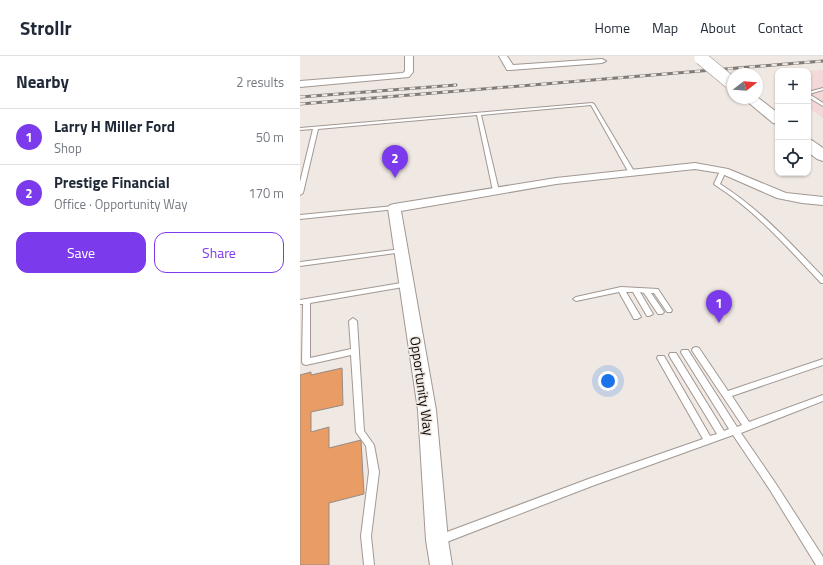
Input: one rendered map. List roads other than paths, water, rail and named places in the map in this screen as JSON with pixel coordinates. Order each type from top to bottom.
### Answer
[{"type":"main road","points":[[706,56],[727,75]]},
{"type":"main road","points":[[763,95],[775,104]]},
{"type":"main road","points":[[758,104],[775,118]]},
{"type":"main road","points":[[815,138],[823,156]]},
{"type":"street","points":[[300,84],[406,75],[409,72],[409,56]]},
{"type":"street","points":[[503,56],[510,68],[600,59]]},
{"type":"street","points":[[394,208],[556,181],[695,166],[709,167],[723,171],[785,196],[800,200],[823,200]]},
{"type":"street","name":"Opportunity Way","points":[[394,208],[427,410],[437,540],[436,564]]},
{"type":"lane","points":[[811,93],[823,89]]},
{"type":"lane","points":[[811,96],[823,105]]},
{"type":"lane","points":[[300,129],[592,104],[632,174]]},
{"type":"lane","points":[[479,114],[496,191]]},
{"type":"lane","points":[[300,193],[316,128]]},
{"type":"lane","points":[[723,171],[718,184],[735,194],[750,206],[823,281]]},
{"type":"lane","points":[[300,218],[394,208]]},
{"type":"lane","points":[[300,264],[401,251]]},
{"type":"lane","points":[[355,352],[303,362],[304,301],[407,284]]},
{"type":"lane","points":[[621,289],[637,317]]},
{"type":"lane","points":[[576,299],[621,289],[656,291],[669,310]]},
{"type":"lane","points":[[635,290],[649,314]]},
{"type":"lane","points":[[646,291],[660,312]]},
{"type":"lane","points":[[353,321],[360,432],[370,445],[374,472],[366,536],[369,565]]},
{"type":"lane","points":[[696,350],[747,426]]},
{"type":"lane","points":[[685,352],[822,565]]},
{"type":"lane","points":[[673,354],[722,435]]},
{"type":"lane","points":[[661,358],[708,440]]},
{"type":"lane","points":[[726,395],[823,362]]},
{"type":"lane","points":[[437,540],[591,482],[823,398]]},
{"type":"railway","points":[[300,104],[823,61]]},
{"type":"railway","points":[[300,97],[456,85]]},
{"type":"place","name":"Prestige Financial","points":[[395,178]]},
{"type":"place","name":"Larry H Miller Ford","points":[[719,323]]}]
